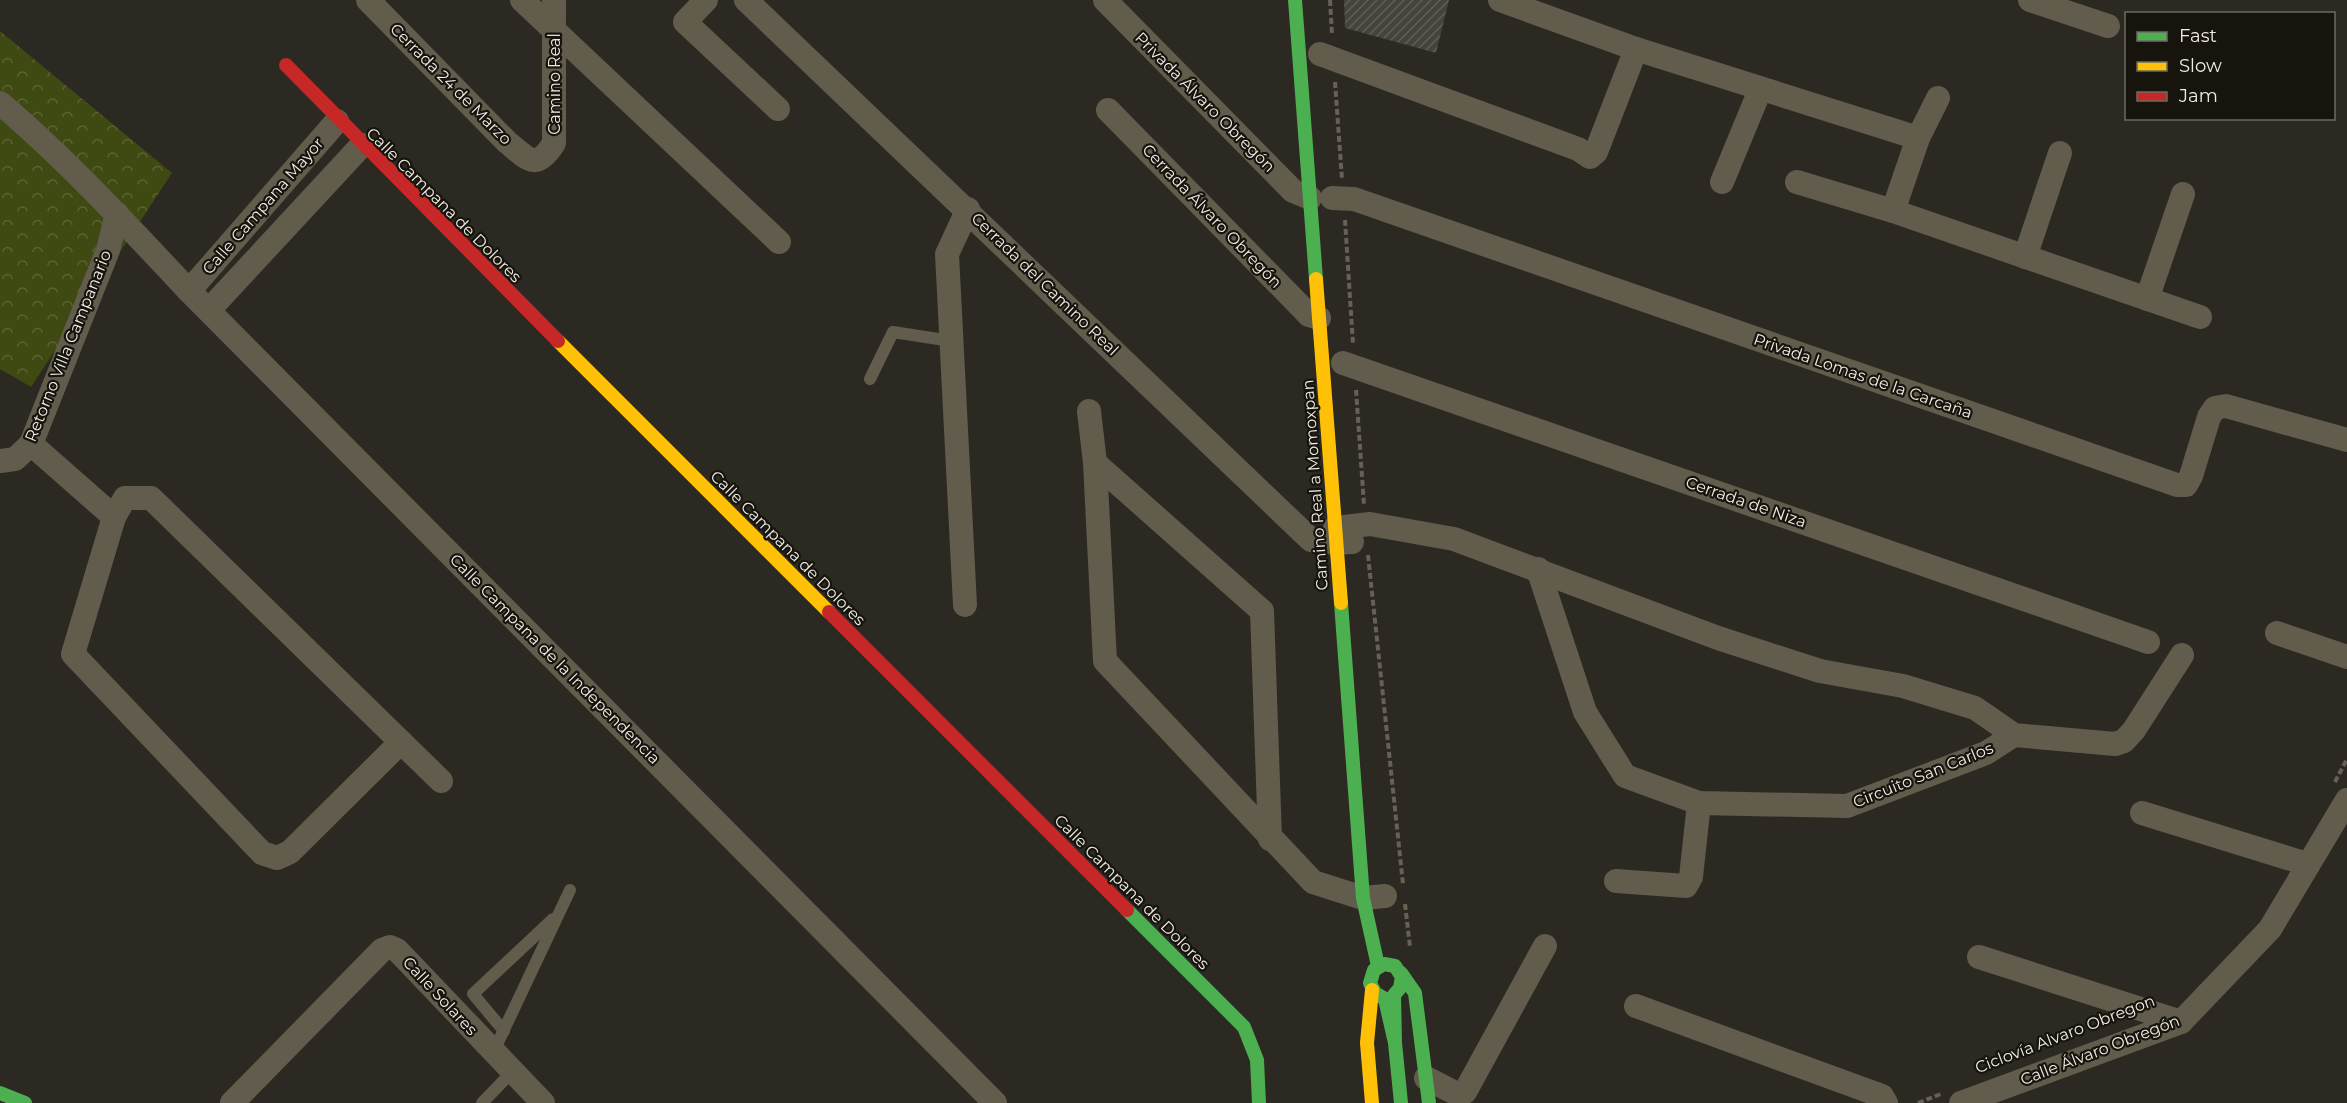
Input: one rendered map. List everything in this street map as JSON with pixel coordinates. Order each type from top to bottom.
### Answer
[{"type":"main road","name":"Camino Real a Momoxpan","points":[[1295,0],[1327,198],[1319,318],[1348,534],[1379,896],[1378,966],[1370,977],[1372,990],[1367,1043],[1372,1103]]},
{"type":"main road","name":"Calle Campana de Dolores","points":[[286,65],[337,121],[1244,1027],[1257,1060],[1259,1103]]},
{"type":"main road","points":[[1378,966],[1396,964]]},
{"type":"main road","points":[[1396,964],[1415,993],[1433,1090]]},
{"type":"main road","points":[[1396,964],[1402,986],[1394,995],[1395,1043],[1401,1103]]},
{"type":"main road","points":[[1372,990],[1385,999],[1395,1043]]},
{"type":"main road","points":[[0,1093],[25,1103]]},
{"type":"street","name":"Cerrada 24 de Marzo","points":[[368,0],[507,142],[529,160],[538,161]]},
{"type":"street","points":[[522,0],[779,242]]},
{"type":"street","name":"Camino Real","points":[[538,161],[546,156],[554,143],[554,0]]},
{"type":"street","points":[[706,0],[685,22],[778,109]]},
{"type":"street","name":"Cerrada del Camino Real","points":[[746,0],[968,209],[1311,540],[1348,534]]},
{"type":"street","name":"Privada Álvaro Obregón","points":[[1104,0],[1293,191],[1327,198]]},
{"type":"street","points":[[1500,0],[1636,50],[1918,138]]},
{"type":"street","points":[[2030,0],[2108,26]]},
{"type":"street","points":[[1320,54],[1578,149],[1590,157],[1596,152],[1636,50]]},
{"type":"street","points":[[1722,182],[1760,90]]},
{"type":"street","points":[[1893,211],[1918,138],[1938,98]]},
{"type":"street","name":"Calle Campana de la Independencia","points":[[0,103],[40,138],[117,214],[189,291],[995,1103]]},
{"type":"street","name":"Cerrada Álvaro Obregón","points":[[1108,110],[1309,315],[1319,318]]},
{"type":"street","name":"Calle Campana Mayor","points":[[189,291],[337,121]]},
{"type":"street","name":"Calle Campana Mayor","points":[[209,310],[362,146]]},
{"type":"street","points":[[2025,257],[2060,153]]},
{"type":"street","points":[[1797,182],[1893,211],[2200,317]]},
{"type":"street","points":[[2147,299],[2183,194]]},
{"type":"street","name":"Privada Lomas de la Carcaña","points":[[1327,198],[1354,200],[2177,485],[2187,485],[2191,477],[2209,417],[2215,408],[2226,406],[2347,440]]},
{"type":"street","points":[[965,605],[947,254],[968,209]]},
{"type":"street","name":"Retorno Villa Campanario","points":[[0,461],[15,459],[31,444],[108,250],[117,214]]},
{"type":"street","name":"Cerrada de Niza","points":[[1343,364],[2148,642]]},
{"type":"street","points":[[1089,411],[1095,463],[1105,661],[1313,882],[1336,890],[1379,896]]},
{"type":"street","points":[[31,444],[114,517]]},
{"type":"street","points":[[1095,463],[1262,611],[1270,838]]},
{"type":"street","points":[[401,742],[290,852],[277,858],[262,853],[73,654],[114,517],[125,498],[151,498],[441,781]]},
{"type":"street","name":"Circuito San Carlos","points":[[1348,534],[1370,524],[1454,539],[1538,569],[1752,649],[1820,670],[1903,686],[1975,708],[2014,735],[1986,753],[1847,806],[1699,803],[1625,776],[1585,712],[1538,569]]},
{"type":"street","points":[[2277,633],[2347,657]]},
{"type":"street","points":[[2014,735],[2115,744],[2124,741],[2134,730],[2182,655]]},
{"type":"street","name":"Calle Álvaro Obregón","points":[[1956,1097],[2181,1022],[2270,929],[2307,864],[2339,794]]},
{"type":"street","points":[[1616,881],[1686,886],[1691,877],[1699,803]]},
{"type":"street","points":[[2142,813],[2307,864]]},
{"type":"street","points":[[1433,1090],[1457,1094],[1465,1092],[1545,946]]},
{"type":"street","name":"Calle Solares","points":[[232,1103],[382,950],[390,947],[397,950],[543,1103]]},
{"type":"street","points":[[1979,957],[2181,1022]]},
{"type":"street","points":[[1636,1006],[1882,1096],[1886,1103]]},
{"type":"lane","points":[[870,379],[893,332],[951,341]]},
{"type":"lane","points":[[493,1053],[570,890]]},
{"type":"lane","points":[[504,1031],[473,994],[559,914]]},
{"type":"lane","points":[[482,1103],[512,1072]]},
{"type":"path","points":[[2339,794],[2347,759]]},
{"type":"path","points":[[1918,1103],[1956,1097]]},
{"type":"green space","points":[[0,31],[172,173],[31,387],[0,369]]},
{"type":"building","points":[[1344,0],[1449,0],[1436,53],[1345,28]]},
{"type":"traffic: fast","points":[[1295,0],[1316,279]]},
{"type":"traffic: fast","points":[[1341,603],[1363,898],[1378,966]]},
{"type":"traffic: fast","points":[[1127,910],[1244,1027],[1257,1060],[1259,1103]]},
{"type":"traffic: fast","points":[[1395,1043],[1385,999],[1375,993],[1370,983],[1374,970],[1384,964],[1395,966],[1402,977],[1400,988],[1394,995],[1395,1043],[1401,1103]]},
{"type":"traffic: fast","points":[[1401,973],[1415,993],[1429,1103]]},
{"type":"traffic: fast","points":[[0,1093],[25,1103]]},
{"type":"traffic: slow","points":[[1316,279],[1341,603]]},
{"type":"traffic: slow","points":[[558,341],[829,612]]},
{"type":"traffic: slow","points":[[1372,990],[1367,1043],[1372,1103]]},
{"type":"traffic: jam","points":[[286,65],[558,341]]},
{"type":"traffic: jam","points":[[829,612],[1127,910]]}]
